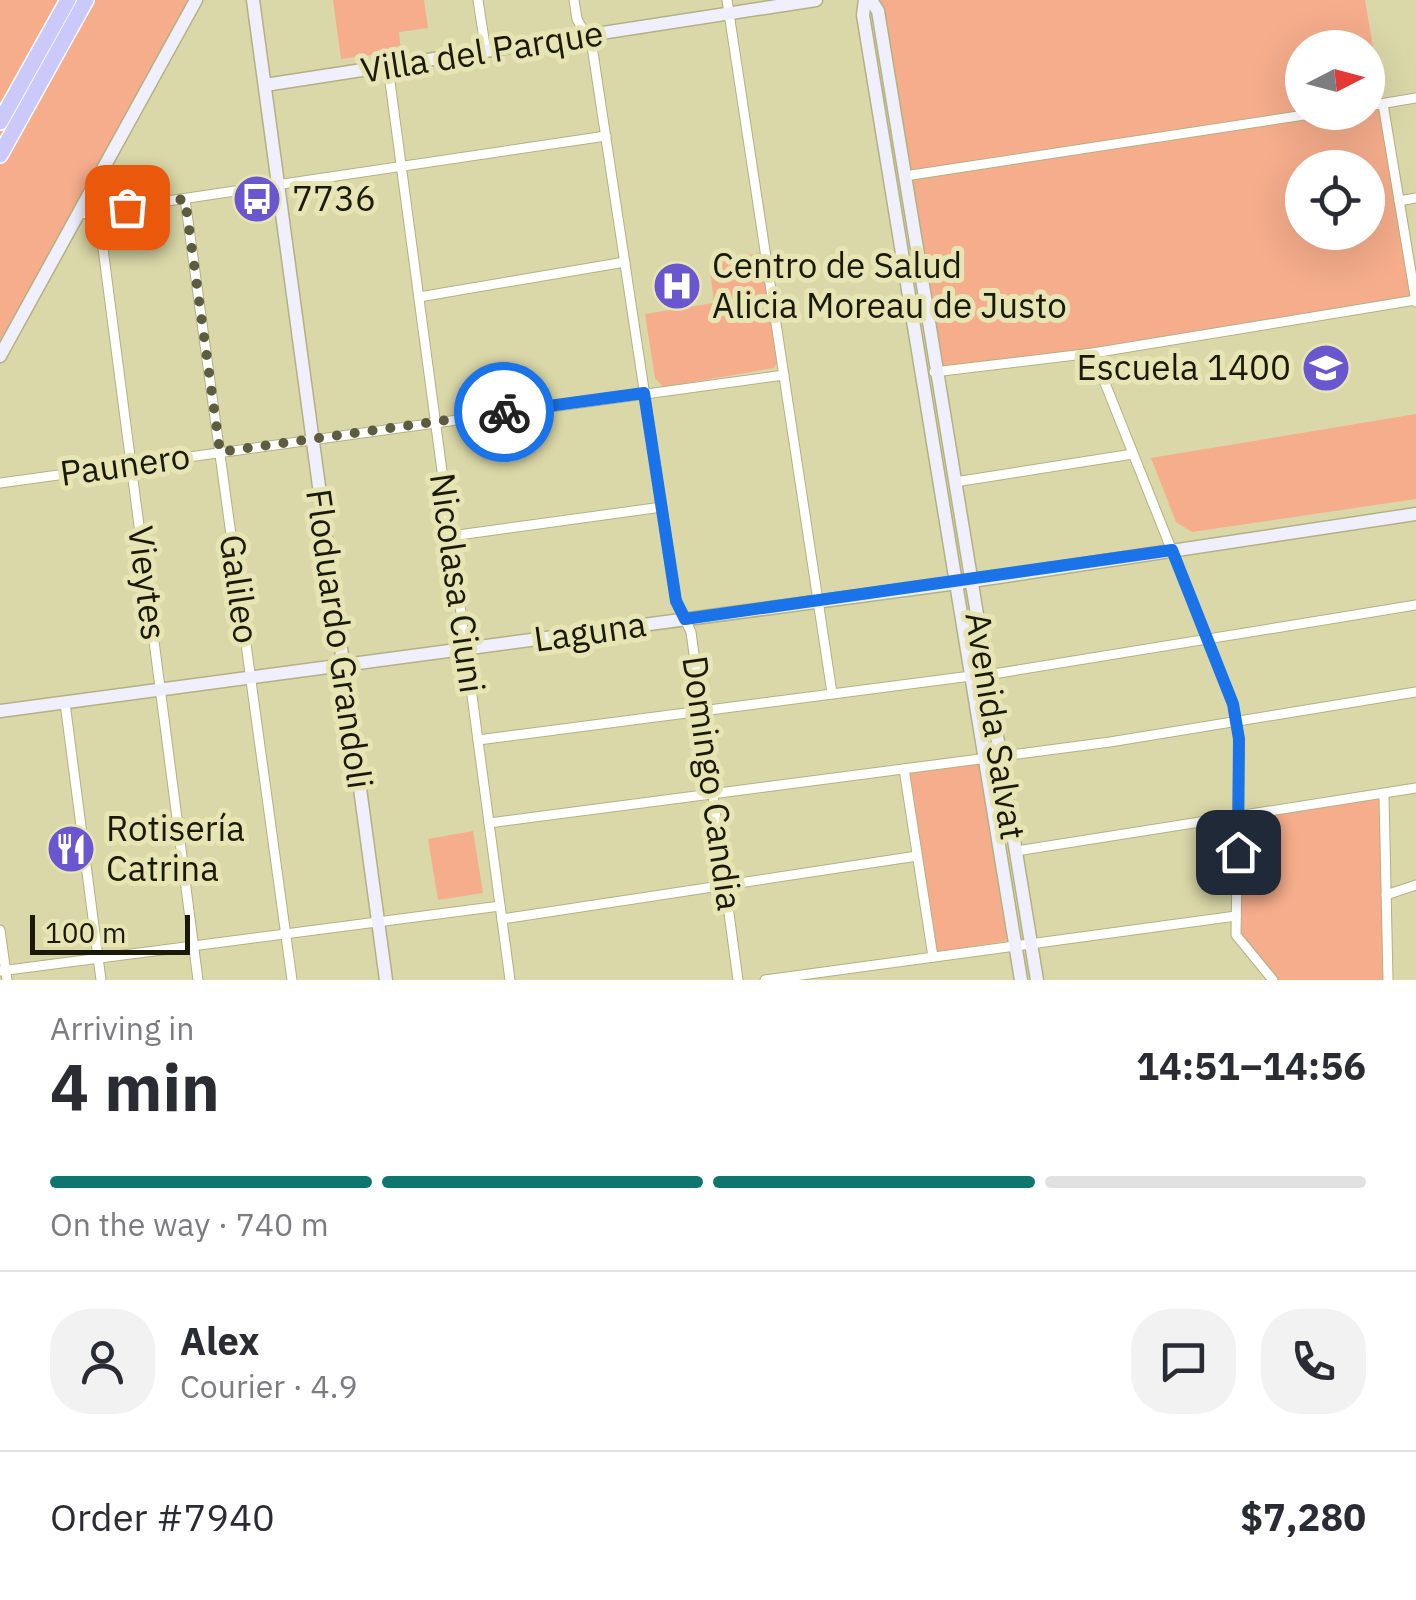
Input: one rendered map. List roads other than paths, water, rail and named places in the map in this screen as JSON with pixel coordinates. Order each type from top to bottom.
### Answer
[{"type":"highway","points":[[0,122],[68,0]]},
{"type":"highway","points":[[0,155],[86,0]]},
{"type":"street","points":[[0,356],[196,0]]},
{"type":"street","name":"Floduardo Grandoli","points":[[253,0],[386,980]]},
{"type":"street","points":[[478,0],[486,52]]},
{"type":"street","name":"Domingo Candia","points":[[574,0],[577,19],[592,46],[676,601],[691,632],[738,980]]},
{"type":"street","name":"Villa del Parque","points":[[265,85],[486,52],[728,7],[816,0]]},
{"type":"street","name":"Avenida Salvat","points":[[868,0],[878,10],[1037,980]]},
{"type":"street","name":"Avenida Salvat","points":[[868,0],[864,15],[1021,980]]},
{"type":"street","points":[[728,7],[832,692]]},
{"type":"street","name":"Nicolasa Ciuni","points":[[388,66],[510,980]]},
{"type":"street","points":[[1385,104],[1416,98]]},
{"type":"street","points":[[922,374],[1093,353],[1416,300],[1385,110]]},
{"type":"street","points":[[905,176],[1285,118]]},
{"type":"street","points":[[80,214],[606,136]]},
{"type":"street","name":"Vieytes","points":[[95,187],[198,980]]},
{"type":"street","points":[[1400,201],[1416,198]]},
{"type":"street","name":"Galileo","points":[[185,199],[292,980]]},
{"type":"street","points":[[419,297],[625,262]]},
{"type":"street","points":[[1093,353],[1237,721],[1236,935],[1272,980]]},
{"type":"street","name":"Paunero","points":[[0,483],[784,375]]},
{"type":"street","points":[[956,482],[1132,454]]},
{"type":"street","points":[[450,536],[662,507]]},
{"type":"street","name":"Laguna","points":[[0,712],[972,581],[1416,514]]},
{"type":"street","points":[[987,676],[1416,605]]},
{"type":"street","points":[[478,740],[971,676]]},
{"type":"street","points":[[489,823],[1110,742],[1416,692]]},
{"type":"street","points":[[65,702],[101,980]]},
{"type":"street","points":[[904,769],[933,957]]},
{"type":"street","points":[[1016,851],[1238,820],[1416,788]]},
{"type":"street","points":[[1384,795],[1388,980]]},
{"type":"street","points":[[502,919],[917,856]]},
{"type":"street","points":[[1386,895],[1416,885]]},
{"type":"street","points":[[0,930],[4,974],[98,958],[500,906]]},
{"type":"street","points":[[765,980],[1236,916]]},
{"type":"place","name":"7736","points":[[257,199]]},
{"type":"place","name":"Centro de Salud Alicia Moreau de Justo","points":[[677,286]]},
{"type":"place","name":"Escuela 1400","points":[[1326,368]]},
{"type":"place","name":"Rotisería Catrina","points":[[71,849]]}]
